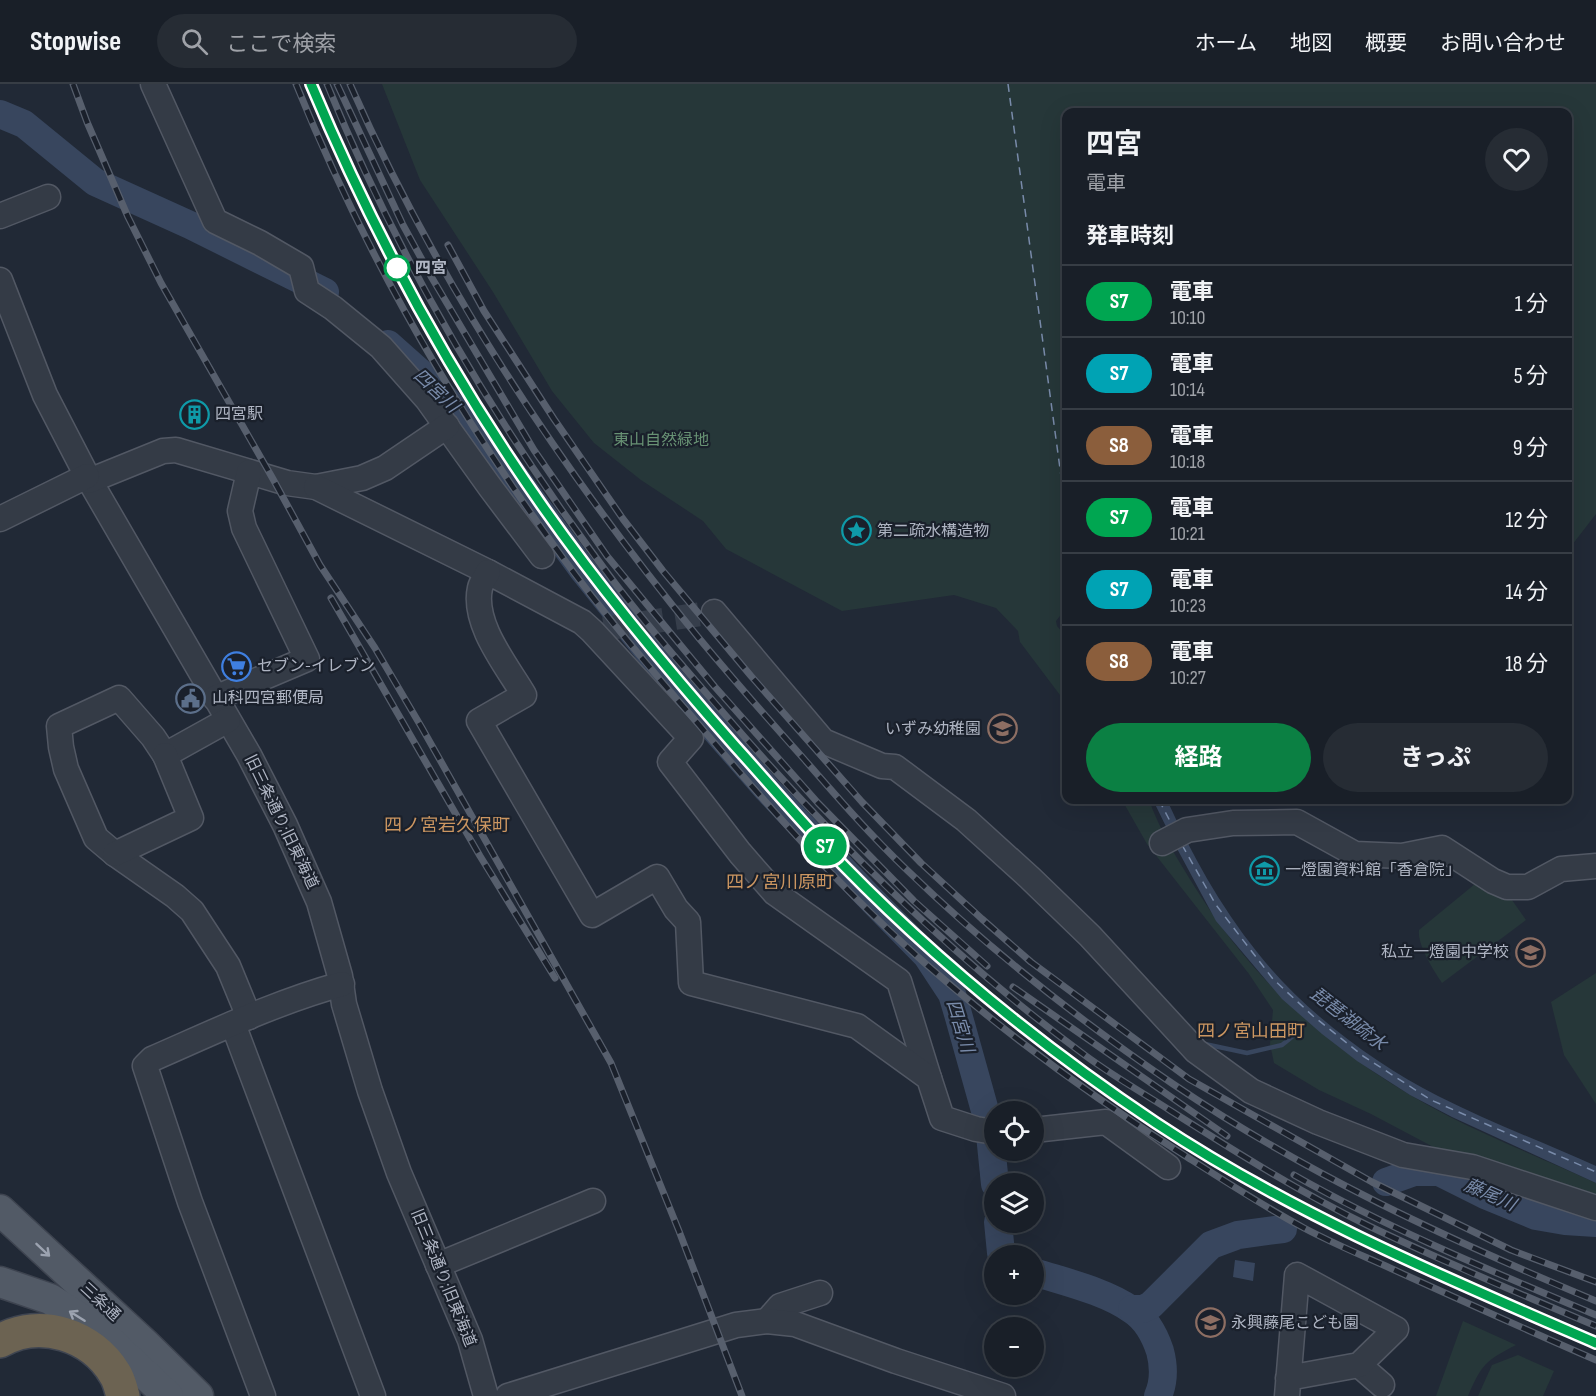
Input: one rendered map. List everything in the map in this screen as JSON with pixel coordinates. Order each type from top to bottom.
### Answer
[{"type":"highway","points":[[0,1341],[10,1335],[36,1331],[58,1331],[96,1351],[115,1374],[123,1396]]},
{"type":"main road","name":"三条通","points":[[0,1210],[198,1396]]},
{"type":"main road","name":"三条通","points":[[0,1282],[50,1299],[97,1329],[168,1396]]},
{"type":"street","points":[[153,84],[214,221],[260,243],[302,267],[307,291],[333,308],[381,347],[427,399],[542,556]]},
{"type":"street","points":[[0,216],[48,197]]},
{"type":"street","name":"旧三条通り;旧東海道","points":[[0,280],[45,395],[88,478],[249,755],[285,825],[315,892],[342,984],[344,1004],[370,1091],[399,1173],[470,1340],[486,1396]]},
{"type":"street","points":[[316,487],[362,478],[385,468],[447,426]]},
{"type":"street","points":[[0,519],[88,478],[164,451],[176,450],[287,483],[316,487],[488,572],[598,630],[691,738],[670,762],[747,861],[775,893],[898,981],[942,1118],[984,1130]]},
{"type":"street","points":[[215,698],[307,659],[244,528],[240,511],[249,472]]},
{"type":"street","points":[[488,572],[479,589],[479,612],[486,631],[524,695],[479,721],[592,915],[657,877],[676,909],[688,922],[691,983],[857,1026],[929,1078]]},
{"type":"street","points":[[714,612],[823,741],[882,766],[895,767],[966,820],[1090,936],[1196,1052],[1251,1091],[1318,1122],[1403,1155],[1472,1167],[1596,1208]]},
{"type":"street","points":[[115,854],[190,818],[165,755],[153,737],[119,698],[59,726],[66,769],[96,838],[115,854],[175,896],[192,911],[228,966],[241,1020],[372,1396]]},
{"type":"street","points":[[165,755],[228,720]]},
{"type":"street","points":[[1164,842],[1187,830],[1233,823],[1297,822],[1355,854],[1402,856],[1442,848],[1493,881],[1507,887],[1528,887],[1561,869],[1596,867]]},
{"type":"street","points":[[262,1396],[190,1202],[145,1066],[152,1059],[241,1020],[307,993],[342,984]]},
{"type":"street","points":[[1044,1129],[1106,1122],[1168,1167]]},
{"type":"street","points":[[438,1265],[593,1201]]},
{"type":"street","points":[[1297,1275],[1396,1329],[1359,1365],[1287,1387],[1297,1275]]},
{"type":"street","points":[[767,1321],[780,1306],[820,1293]]},
{"type":"street","points":[[508,1396],[736,1325],[767,1321],[795,1324],[896,1361],[1003,1396]]},
{"type":"street","points":[[1359,1365],[1382,1385]]},
{"type":"green space","name":"東山自然緑地","points":[[382,84],[1596,84],[1596,514],[1572,545],[1572,108],[1062,108],[1062,613],[1056,621],[1062,632],[1062,698],[1020,642],[1018,631],[996,608],[954,595],[842,611],[726,549],[703,521],[641,480],[594,443],[552,391],[493,292],[420,180]]},
{"type":"green space","points":[[1124,804],[1151,804],[1177,858],[1222,928],[1278,993],[1309,1022],[1341,1049],[1412,1096],[1468,1126],[1596,1183],[1596,1207],[1439,1150],[1319,1090],[1274,1063],[1270,1044],[1273,1010],[1249,974],[1147,844]]},
{"type":"green space","points":[[1475,884],[1507,893],[1526,920],[1442,983],[1423,950],[1419,930]]},
{"type":"green space","points":[[1596,973],[1596,1104],[1564,1055],[1551,1002]]},
{"type":"green space","points":[[1463,1321],[1516,1345],[1486,1364],[1468,1396],[1436,1396]]},
{"type":"green space","points":[[1518,1355],[1554,1371],[1543,1396],[1478,1396],[1492,1365]]},
{"type":"water","points":[[1155,804],[1169,804],[1196,859],[1219,898],[1257,952],[1295,994],[1340,1033],[1389,1068],[1438,1096],[1596,1166],[1596,1183],[1452,1117],[1410,1095],[1357,1061],[1322,1034],[1282,999],[1216,921]]},
{"type":"water","points":[[1235,1260],[1255,1263],[1253,1281],[1233,1277]]},
{"type":"waterway","name":"四宮川","points":[[0,114],[24,124],[95,182],[190,225],[325,292]]},
{"type":"waterway","name":"四宮川","points":[[388,344],[424,376],[504,462],[583,570],[668,676],[767,789],[927,956],[952,994],[989,1125],[994,1173]]},
{"type":"waterway","points":[[1200,1043],[1247,1053],[1282,1045],[1298,1032]]},
{"type":"waterway","name":"藤尾川","points":[[1386,1182],[1414,1172],[1439,1172],[1485,1195],[1536,1216],[1596,1223]]},
{"type":"waterway","name":"藤尾川","points":[[1132,1309],[1143,1309],[1151,1305],[1211,1245],[1238,1235],[1283,1229]]},
{"type":"waterway","name":"四宮川","points":[[999,1233],[1000,1245]]},
{"type":"waterway","name":"四宮川","points":[[1044,1275],[1110,1297],[1142,1318],[1153,1334],[1161,1357],[1163,1368],[1158,1396]]},
{"type":"ferry route","points":[[1008,84],[1062,483]]},
{"type":"ferry route","points":[[1161,804],[1172,825]]},
{"type":"ferry route","points":[[1182,845],[1216,905],[1273,979],[1313,1016],[1363,1056],[1431,1100],[1596,1172]]},
{"type":"tunnel","points":[[604,629],[714,612]]},
{"type":"railway","points":[[73,84],[128,217],[161,283],[320,565],[375,648],[422,728],[611,1063],[742,1396]]},
{"type":"railway","points":[[296,84],[351,208],[382,269],[449,388],[524,503],[579,580],[647,665],[781,819],[866,909],[957,991],[1020,1041],[1117,1111],[1243,1193],[1325,1239],[1596,1360]]},
{"type":"railway","points":[[311,84],[338,148],[387,251],[471,397],[540,503],[665,666],[823,844],[867,888],[985,995],[1081,1070],[1158,1124],[1308,1213],[1596,1343]]},
{"type":"railway","points":[[327,84],[376,195],[432,303],[494,408],[561,509],[623,593],[691,675],[810,809],[897,897],[989,979],[1086,1056],[1244,1157],[1369,1226],[1596,1326]]},
{"type":"railway","points":[[337,84],[403,225],[432,278],[534,450],[607,556],[715,687],[818,803],[914,901],[987,966]]},
{"type":"railway","points":[[350,84],[422,231],[462,302],[550,440],[647,573],[698,637],[894,858],[971,929],[1069,1009],[1138,1060],[1223,1116],[1274,1147],[1379,1203],[1487,1254],[1596,1301]]},
{"type":"railway","points":[[448,245],[484,311],[554,419],[623,519],[663,571],[751,676],[862,802],[921,863],[982,919],[1031,962],[1189,1079],[1372,1182],[1511,1250],[1596,1282]]},
{"type":"railway","points":[[331,598],[480,856],[555,978]]},
{"type":"railway","points":[[1013,987],[1227,1136]]},
{"type":"railway","points":[[1294,1175],[1405,1232],[1596,1315]]},
{"type":"train","name":"S7","points":[[311,84],[338,148],[387,251],[471,397],[540,503],[665,666],[823,844],[867,888],[985,995],[1081,1071],[1158,1124],[1308,1213],[1596,1343]]},
{"type":"place","name":"四宮","points":[[397,268]]},
{"type":"place","name":"四宮駅","points":[[194,414]]},
{"type":"place","name":"第二疏水構造物","points":[[856,531]]},
{"type":"place","name":"セブン-イレブン","points":[[236,666]]},
{"type":"place","name":"山科四宮郵便局","points":[[191,698]]},
{"type":"place","name":"いずみ幼稚園","points":[[1002,729]]},
{"type":"place","name":"一燈園資料館「香倉院」","points":[[1264,870]]},
{"type":"place","name":"私立一燈園中学校","points":[[1530,952]]},
{"type":"place","name":"永興藤尾こども園","points":[[1210,1323]]},
{"type":"district","name":"四ノ宮岩久保町","points":[[447,825]]},
{"type":"district","name":"四ノ宮川原町","points":[[780,882]]},
{"type":"district","name":"四ノ宮山田町","points":[[1251,1031]]},
{"type":"water label","name":"琵琶湖疏水","points":[[1348,1019]]}]
